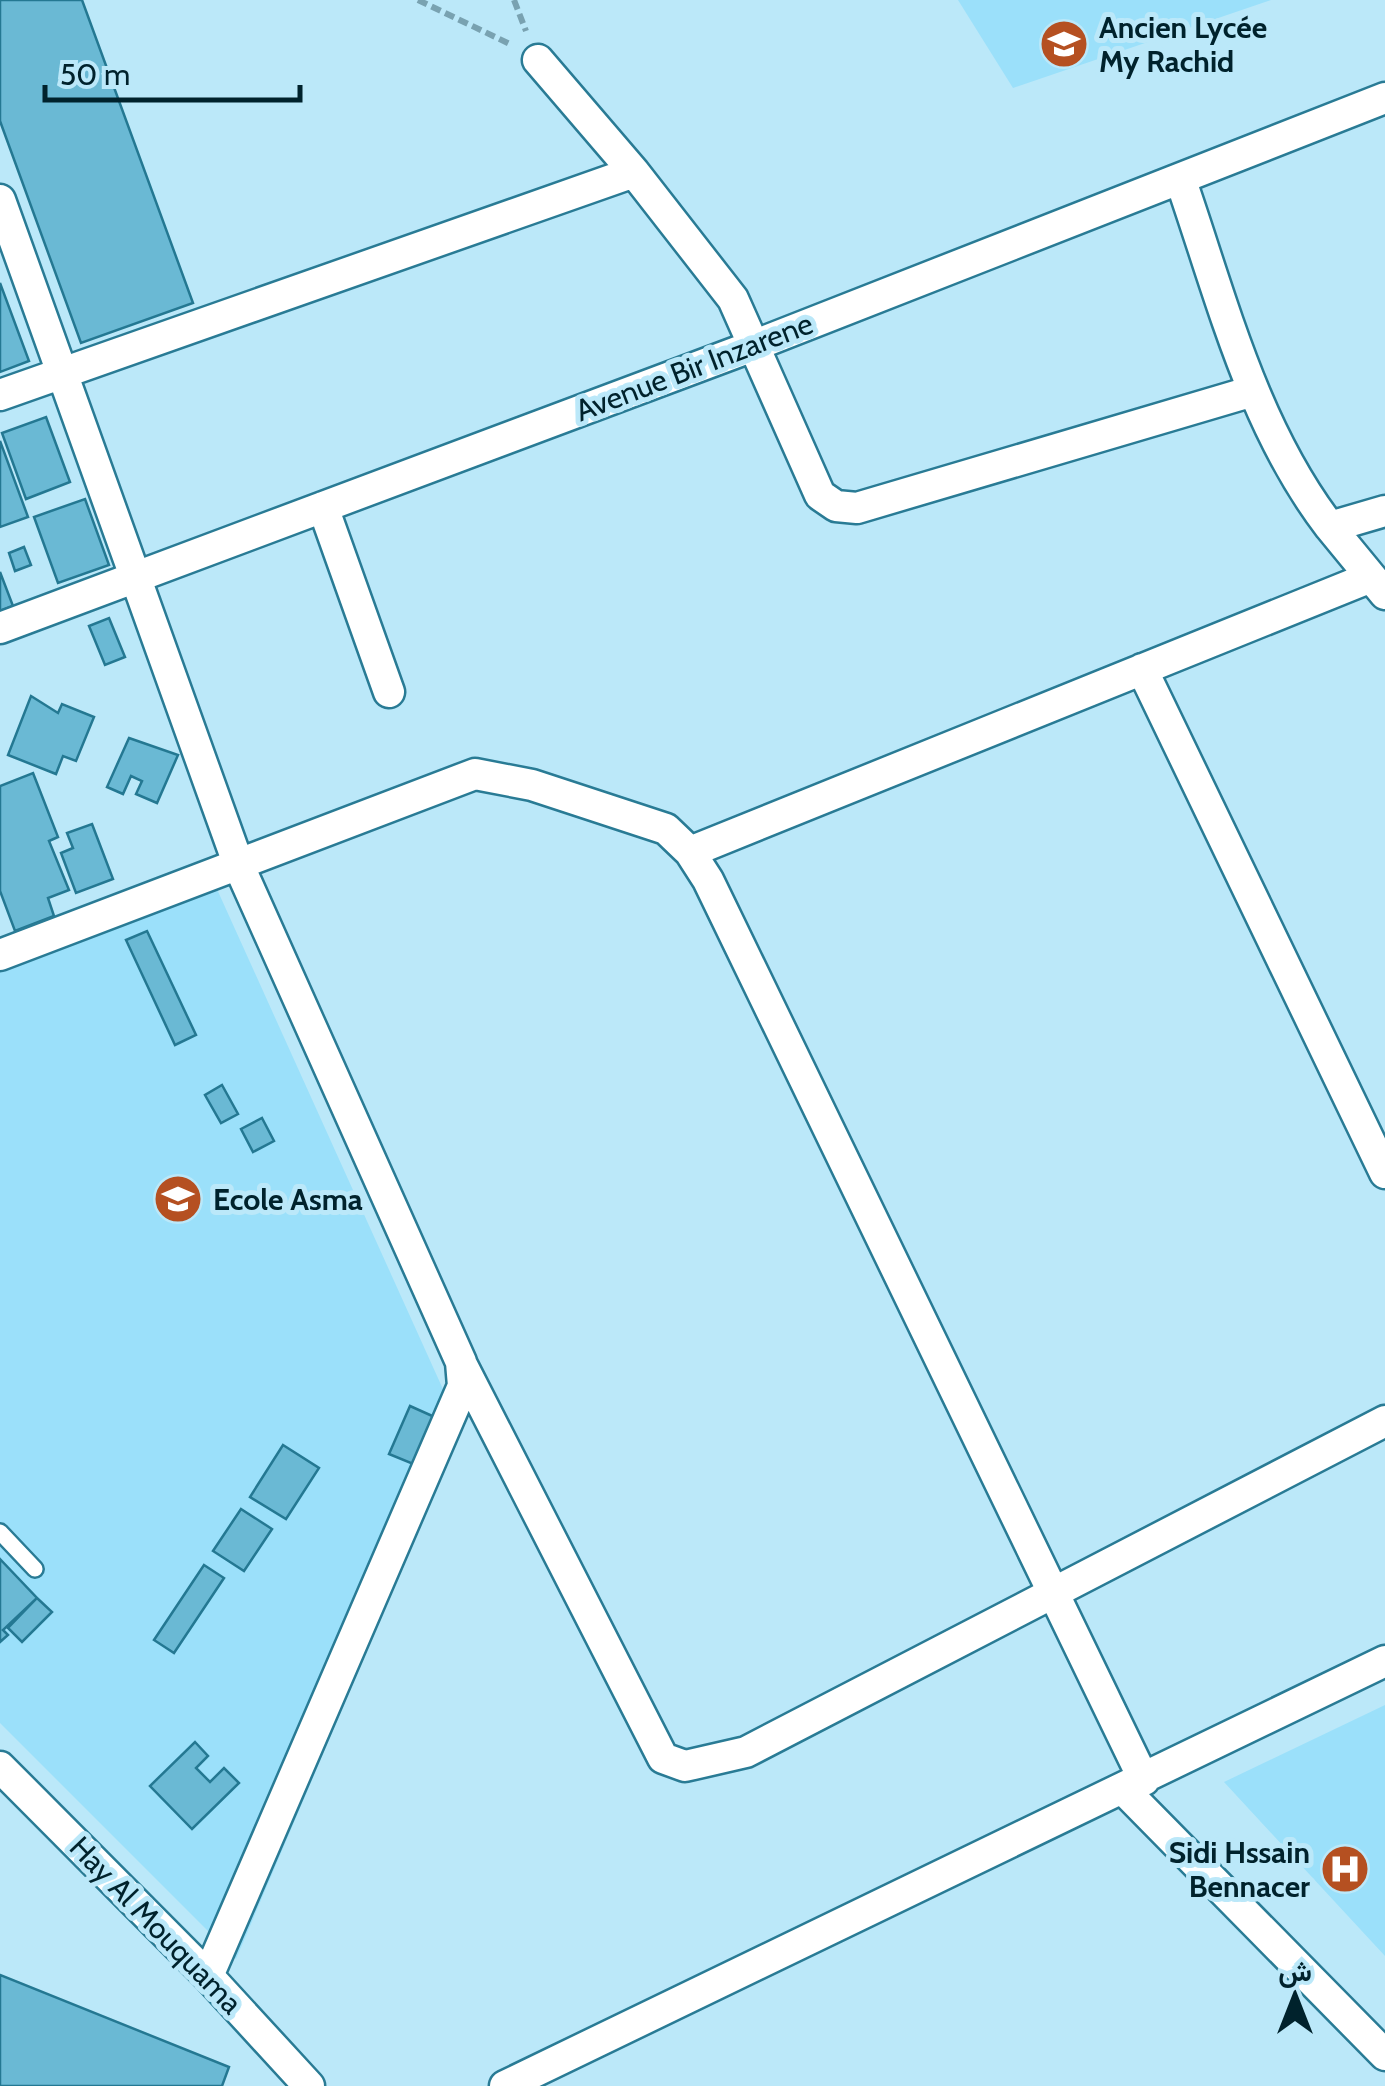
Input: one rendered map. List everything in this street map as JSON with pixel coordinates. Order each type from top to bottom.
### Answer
[{"type":"street","points":[[538,60],[634,172],[733,298],[820,494],[836,506],[857,508],[1253,391]]},
{"type":"street","name":"Avenue Bir Inzarene","points":[[0,628],[753,346],[1385,98]]},
{"type":"street","points":[[0,395],[634,172]]},
{"type":"street","points":[[690,852],[1142,669],[1378,585],[1300,488],[1253,391],[1181,181]]},
{"type":"street","points":[[0,200],[239,866],[461,1362],[663,1758],[686,1766],[746,1752],[1385,1421]]},
{"type":"street","points":[[322,507],[390,692]]},
{"type":"street","points":[[1330,528],[1385,511]]},
{"type":"street","points":[[1142,669],[1385,1173]]},
{"type":"street","points":[[0,955],[475,774],[532,785],[666,830],[690,852],[708,880],[1053,1593],[1134,1785],[1385,2056]]},
{"type":"street","points":[[208,1976],[463,1386],[461,1362]]},
{"type":"street","points":[[505,2086],[1385,1661]]},
{"type":"street","name":"Hay Al Mouquama","points":[[0,1767],[208,1976],[309,2086]]},
{"type":"lane","points":[[0,1532],[35,1569]]},
{"type":"path","points":[[418,0],[479,26],[538,60]]},
{"type":"shaded area","name":"Ancien Lycée My Rachid","points":[[958,0],[1271,0],[1013,88]]},
{"type":"shaded area","name":"Ecole Asma","points":[[216,887],[461,1429],[236,1959],[0,1723],[0,969]]},
{"type":"shaded area","name":"Sidi Hssain Bennacer","points":[[1385,1705],[1385,1956],[1224,1782]]},
{"type":"building","points":[[0,0],[82,0],[193,303],[81,343],[0,121]]},
{"type":"building","points":[[0,283],[29,361],[0,372]]},
{"type":"building","points":[[46,417],[70,482],[26,499],[2,433]]},
{"type":"building","points":[[0,441],[28,517],[0,527]]},
{"type":"building","points":[[85,499],[109,565],[58,583],[34,517]]},
{"type":"building","points":[[24,547],[31,565],[15,571],[9,553]]},
{"type":"building","points":[[0,572],[13,606],[0,611]]},
{"type":"building","points":[[109,618],[125,657],[105,665],[89,626]]},
{"type":"building","points":[[31,696],[58,713],[62,704],[94,717],[76,761],[63,756],[56,774],[8,755]]},
{"type":"building","points":[[129,738],[178,755],[157,803],[136,794],[142,781],[131,776],[123,794],[107,787]]},
{"type":"building","points":[[33,773],[58,837],[49,841],[69,890],[48,898],[54,916],[15,931],[0,891],[0,786]]},
{"type":"building","points":[[92,824],[113,879],[76,893],[61,853],[73,848],[67,833]]},
{"type":"building","points":[[147,931],[196,1035],[175,1045],[126,940]]},
{"type":"building","points":[[222,1085],[238,1114],[221,1123],[205,1095]]},
{"type":"building","points":[[262,1118],[274,1141],[253,1152],[241,1129]]},
{"type":"building","points":[[410,1406],[439,1419],[418,1466],[389,1454]]},
{"type":"building","points":[[283,1445],[319,1468],[286,1519],[250,1497]]},
{"type":"building","points":[[241,1509],[272,1529],[244,1571],[213,1551]]},
{"type":"building","points":[[0,1559],[37,1598],[3,1630],[8,1635],[0,1642]]},
{"type":"building","points":[[204,1565],[224,1578],[174,1653],[154,1640]]},
{"type":"building","points":[[37,1598],[52,1612],[22,1642],[8,1628]]},
{"type":"building","points":[[195,1742],[208,1756],[196,1768],[210,1782],[224,1768],[239,1783],[192,1829],[150,1786]]},
{"type":"building","points":[[0,1975],[229,2067],[222,2086],[0,2086]]},
{"type":"place","name":"Ancien Lycée My Rachid","points":[[1064,44]]},
{"type":"place","name":"Ecole Asma","points":[[178,1199]]},
{"type":"place","name":"Sidi Hssain Bennacer","points":[[1345,1869]]}]
